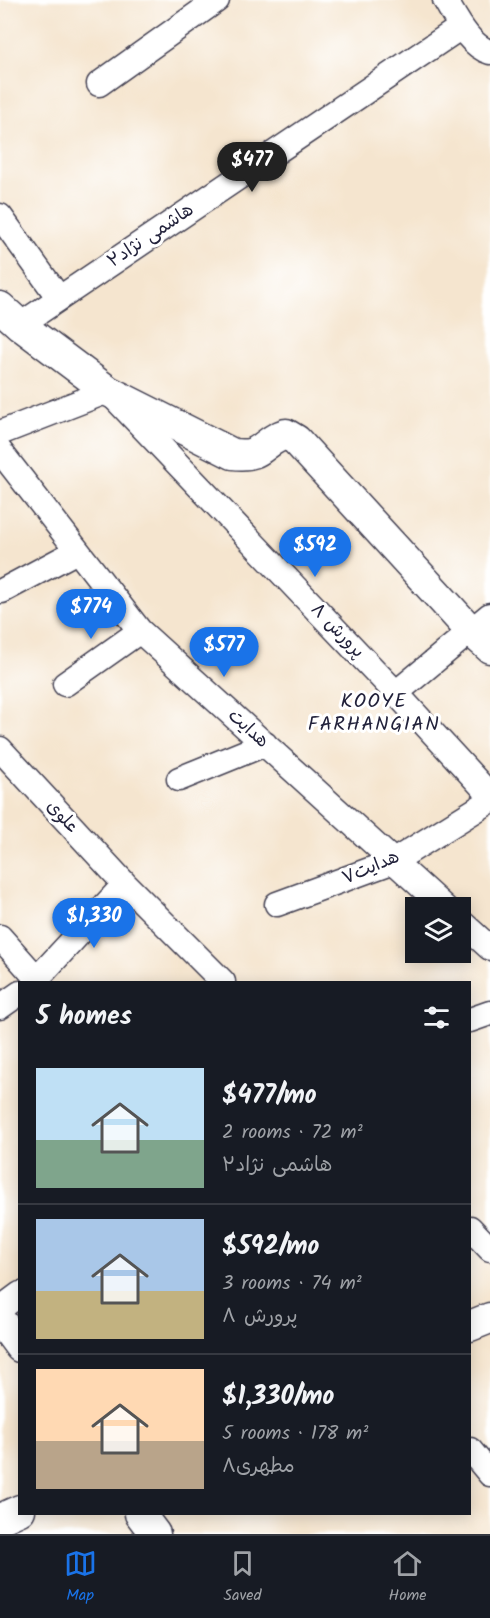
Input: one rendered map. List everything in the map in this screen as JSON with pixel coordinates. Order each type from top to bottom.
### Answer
[{"type":"street","points":[[99,84],[217,0]]},
{"type":"street","points":[[445,0],[461,27],[481,50],[490,52]]},
{"type":"street","name":"هاشمی نژاد۲","points":[[10,316],[59,298],[461,27]]},
{"type":"street","points":[[0,216],[59,298]]},
{"type":"street","points":[[10,316],[108,391],[233,454],[247,455],[257,452],[274,437],[286,434],[296,440],[484,631],[396,693]]},
{"type":"street","points":[[0,433],[108,391]]},
{"type":"street","name":"پرورش ۸","points":[[108,391],[490,795]]},
{"type":"street","name":"هدایت","points":[[0,451],[140,631],[433,897]]},
{"type":"street","points":[[2,591],[76,551]]},
{"type":"street","points":[[65,684],[140,631]]},
{"type":"street","points":[[180,779],[265,744]]},
{"type":"street","name":"علوی","points":[[0,749],[125,884],[222,981]]},
{"type":"street","name":"هدایت۷","points":[[277,904],[394,861],[490,801]]},
{"type":"street","points":[[37,981],[125,884]]},
{"type":"street","points":[[471,931],[490,948]]},
{"type":"street","points":[[0,937],[30,981]]},
{"type":"street","points":[[0,1007],[18,995]]},
{"type":"street","points":[[471,1020],[490,1013]]},
{"type":"street","points":[[471,1229],[490,1249]]},
{"type":"street","points":[[0,1309],[18,1296]]},
{"type":"street","points":[[471,1326],[490,1318]]},
{"type":"street","points":[[0,1320],[18,1344]]},
{"type":"street","points":[[471,1451],[490,1474]]},
{"type":"street","points":[[0,1519],[18,1511]]},
{"type":"street","points":[[141,1515],[155,1534]]},
{"type":"district","name":"KOOYE FARHANGIAN","points":[[374,714]]}]
